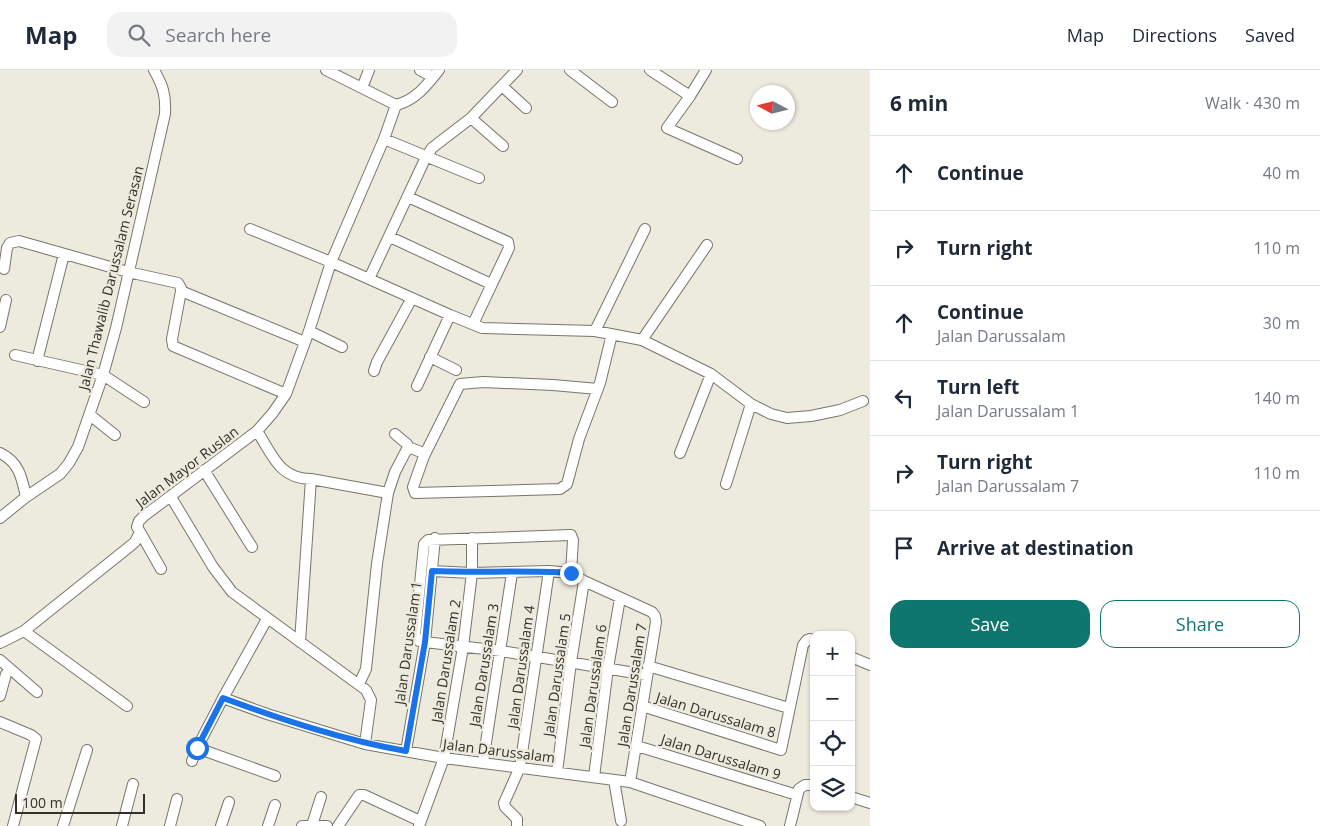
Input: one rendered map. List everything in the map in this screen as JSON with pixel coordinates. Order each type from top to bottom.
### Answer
[{"type":"street","name":"Jalan Thawalib Darussalam Serasan","points":[[0,518],[26,497],[60,474],[69,463],[78,447],[104,375],[166,114],[165,93],[154,70]]},
{"type":"street","points":[[326,70],[396,105],[406,103],[419,94],[436,74],[420,70]]},
{"type":"street","points":[[362,88],[370,70]]},
{"type":"street","points":[[368,279],[432,148],[472,118],[517,70]]},
{"type":"street","points":[[650,70],[690,96]]},
{"type":"street","points":[[706,70],[667,128],[737,158]]},
{"type":"street","points":[[572,71],[612,102]]},
{"type":"street","points":[[502,86],[526,108]]},
{"type":"street","name":"Jalan Mayor Ruslan","points":[[0,643],[24,631],[135,542],[140,532],[137,527],[139,521],[257,431],[272,414],[286,394],[331,262],[384,139],[396,105]]},
{"type":"street","points":[[472,118],[502,146]]},
{"type":"street","points":[[384,139],[479,178]]},
{"type":"street","points":[[408,197],[508,242],[509,248],[474,324]]},
{"type":"street","points":[[250,229],[482,328],[595,331],[642,340],[710,374],[750,404],[771,414],[788,418],[811,416],[840,410],[863,401]]},
{"type":"street","points":[[595,331],[645,229]]},
{"type":"street","points":[[390,237],[491,284]]},
{"type":"street","points":[[4,269],[7,248],[10,243],[19,241],[128,272],[178,283],[181,291],[172,339],[172,343],[176,348],[286,394]]},
{"type":"street","points":[[642,340],[706,245]]},
{"type":"street","points":[[37,361],[64,254]]},
{"type":"street","points":[[181,291],[305,342]]},
{"type":"street","points":[[374,371],[412,298]]},
{"type":"street","points":[[0,327],[6,300]]},
{"type":"street","points":[[417,386],[450,315]]},
{"type":"street","points":[[309,331],[342,347]]},
{"type":"street","points":[[598,389],[483,382],[460,384],[424,456],[413,487],[415,492],[560,489],[567,484],[579,439],[598,389],[612,334]]},
{"type":"street","points":[[15,355],[104,375],[144,402]]},
{"type":"street","points":[[430,357],[456,370]]},
{"type":"street","points":[[680,453],[710,374]]},
{"type":"street","points":[[726,484],[750,404]]},
{"type":"street","points":[[90,415],[115,435]]},
{"type":"street","points":[[257,431],[282,470],[291,476],[388,493]]},
{"type":"street","points":[[396,434],[408,447],[421,452],[424,456]]},
{"type":"street","points":[[359,684],[367,663],[377,564],[388,493],[395,472],[408,447]]},
{"type":"street","points":[[0,453],[8,457],[16,465],[22,478],[26,497]]},
{"type":"street","points":[[204,470],[252,547]]},
{"type":"street","points":[[300,642],[311,479]]},
{"type":"street","points":[[171,497],[222,580],[232,592],[359,684],[369,694],[365,744]]},
{"type":"street","points":[[140,532],[161,569]]},
{"type":"street","points":[[571,573],[571,535],[435,538],[425,541],[414,632],[416,638],[425,642],[501,651],[608,668],[647,670],[789,708],[803,646],[810,639]]},
{"type":"street","name":"Jalan Darussalam 1","points":[[406,751],[425,642],[435,538]]},
{"type":"street","name":"Jalan Darussalam 2","points":[[420,824],[444,758],[463,647],[472,573],[472,538]]},
{"type":"street","name":"Jalan Darussalam 7","points":[[432,571],[571,573],[584,581],[652,612],[656,616],[630,782]]},
{"type":"street","name":"Jalan Darussalam 4","points":[[517,826],[517,819],[505,807],[504,803],[520,767],[549,572]]},
{"type":"street","name":"Jalan Darussalam 3","points":[[483,762],[512,573]]},
{"type":"street","name":"Jalan Darussalam 5","points":[[557,772],[571,662],[584,581]]},
{"type":"street","name":"Jalan Darussalam 6","points":[[594,778],[608,668],[620,598]]},
{"type":"street","points":[[192,761],[223,698],[268,619]]},
{"type":"street","points":[[24,631],[127,706]]},
{"type":"street","points":[[855,659],[870,665]]},
{"type":"street","points":[[0,660],[37,692]]},
{"type":"street","points":[[0,696],[6,674]]},
{"type":"street","name":"Jalan Darussalam","points":[[223,698],[267,714],[365,744],[444,758],[630,782],[760,826]]},
{"type":"street","name":"Jalan Darussalam 8","points":[[642,706],[781,750],[789,708]]},
{"type":"street","points":[[0,722],[34,736],[36,739],[36,745],[13,826]]},
{"type":"street","name":"Jalan Darussalam 9","points":[[636,746],[797,795]]},
{"type":"street","points":[[197,748],[275,776]]},
{"type":"street","points":[[63,826],[87,750]]},
{"type":"street","points":[[614,780],[621,821]]},
{"type":"street","points":[[122,826],[133,784]]},
{"type":"street","points":[[790,826],[799,788],[810,785]]},
{"type":"street","points":[[338,826],[359,795],[364,795],[420,824]]},
{"type":"street","points":[[321,797],[307,826],[327,826]]},
{"type":"street","points":[[855,798],[870,803]]},
{"type":"street","points":[[170,826],[176,800]]},
{"type":"street","points":[[221,826],[230,802]]},
{"type":"street","points":[[268,826],[275,805]]},
{"type":"route","points":[[197,748],[223,698],[267,714],[365,744],[406,751],[425,642],[432,571],[571,573]]}]
